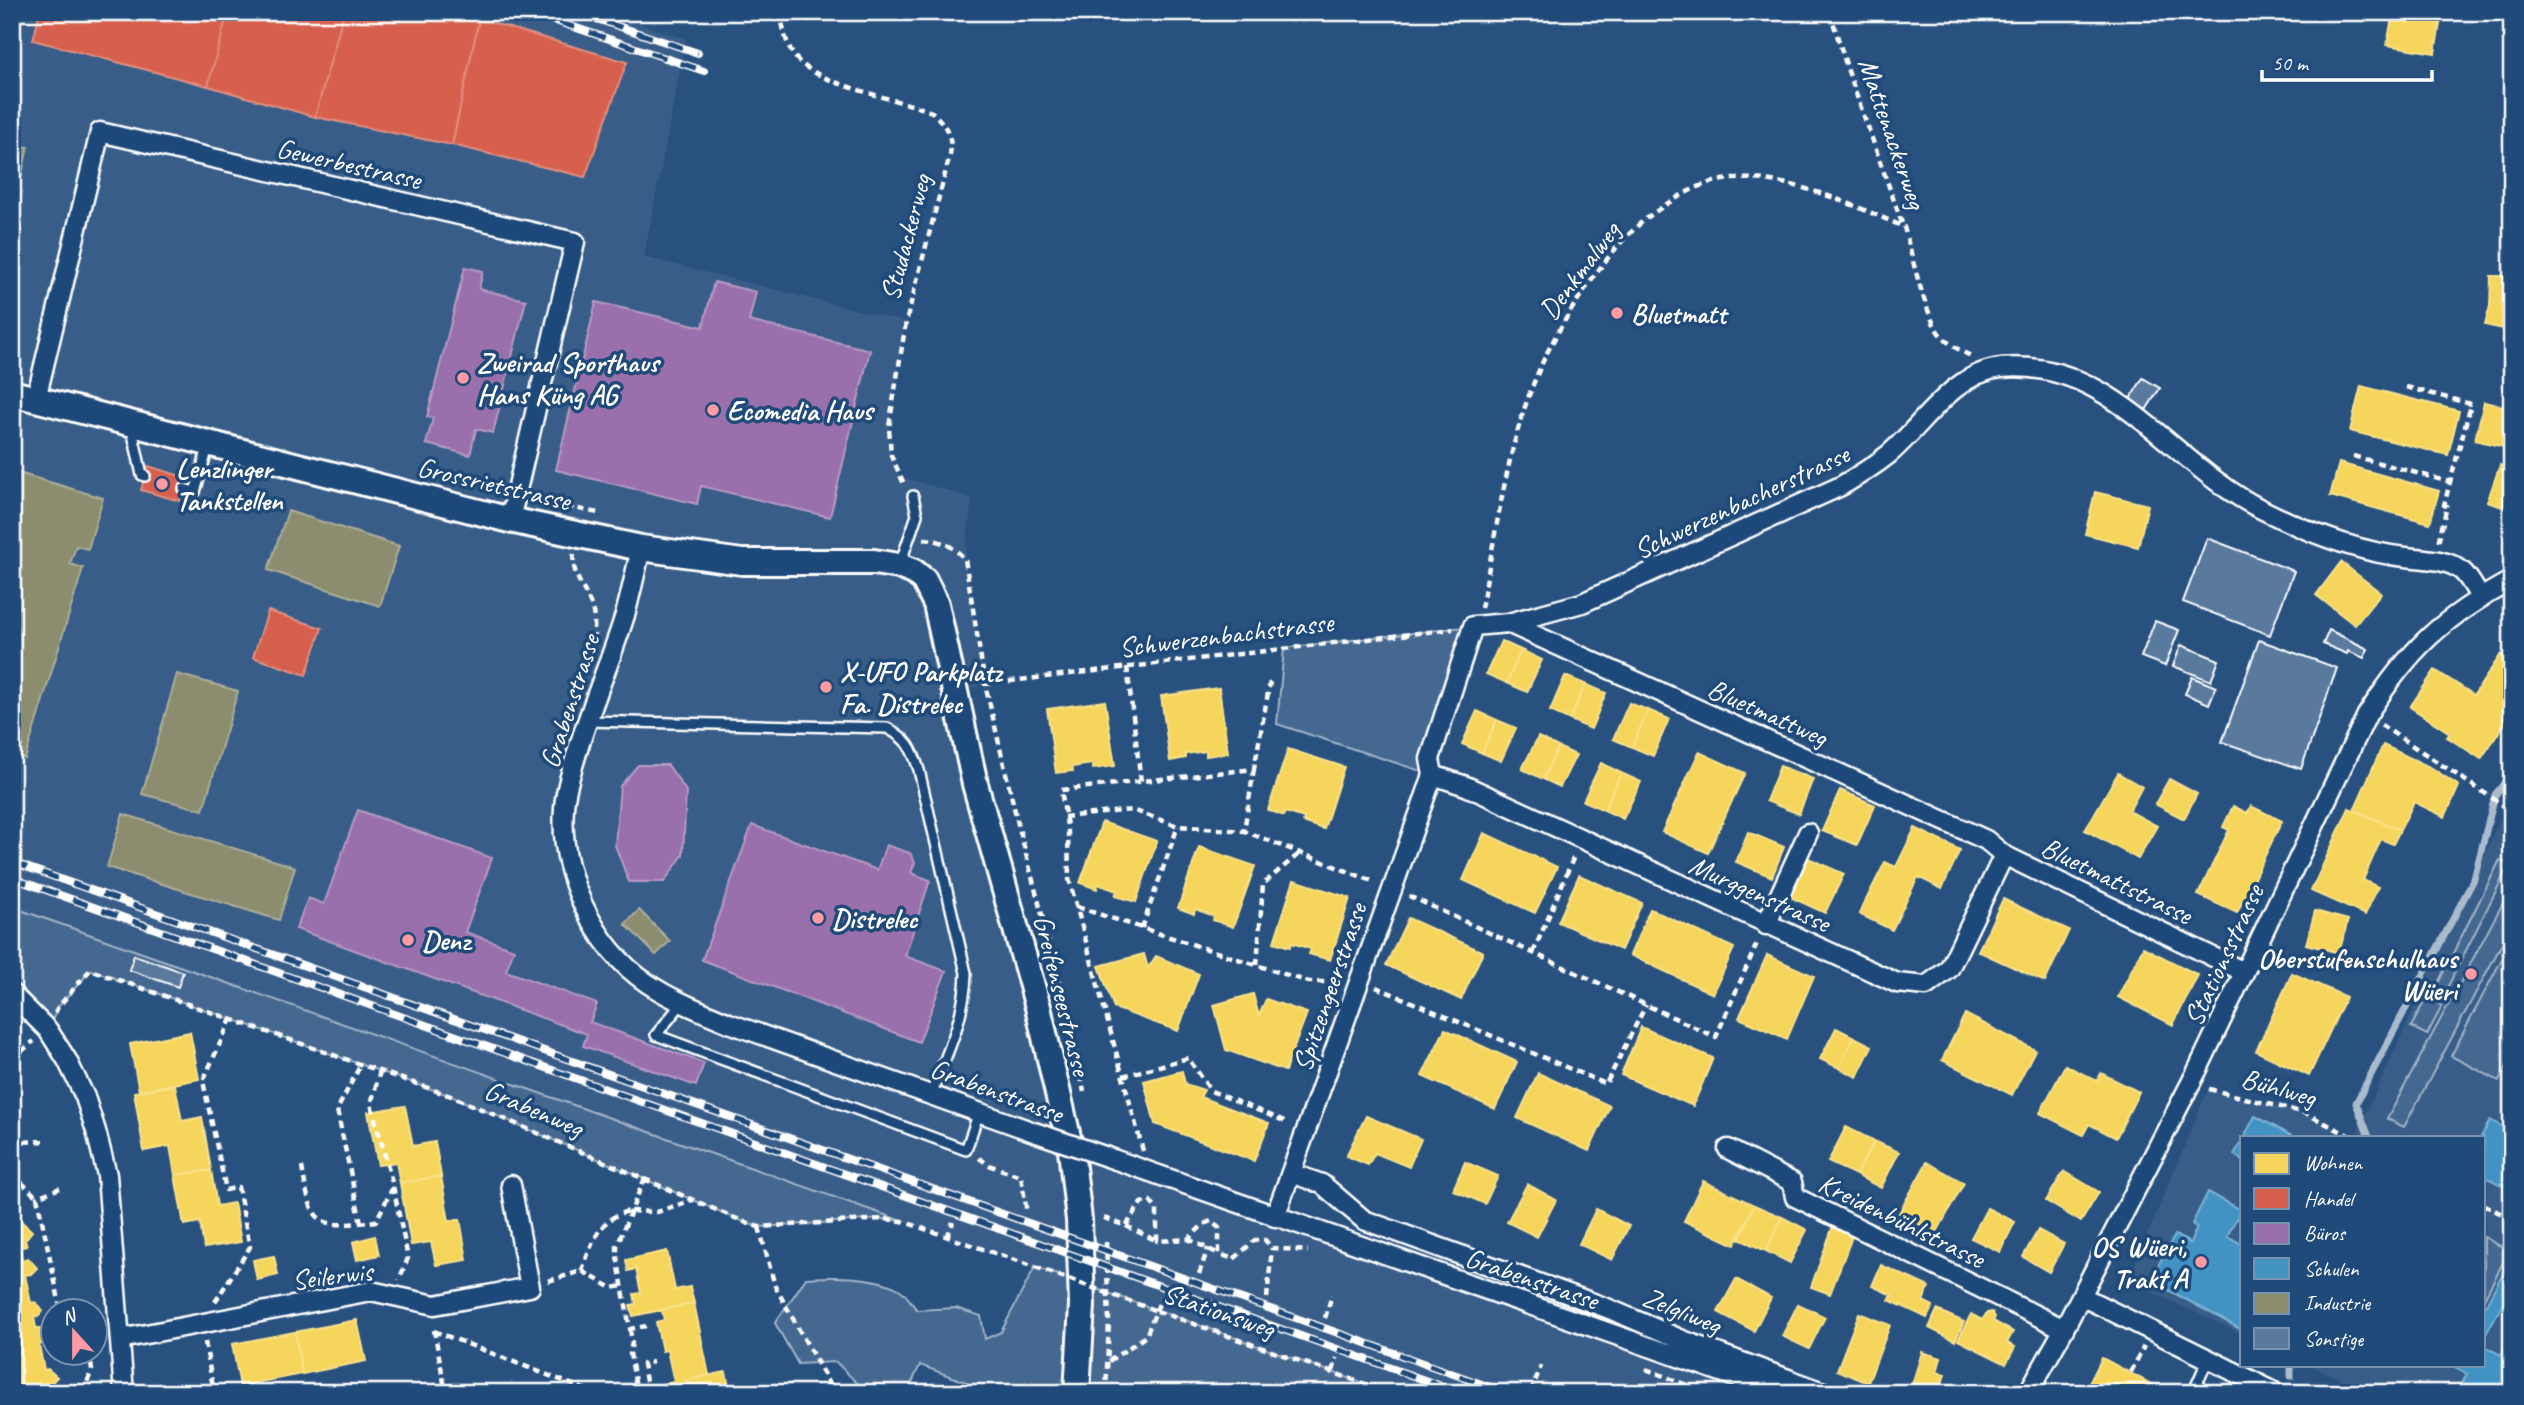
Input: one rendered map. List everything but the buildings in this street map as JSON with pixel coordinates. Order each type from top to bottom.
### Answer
[{"type":"street","name":"Gewerbestrasse","points":[[24,396],[100,132],[575,242],[510,520]]},
{"type":"street","name":"Schwerzenbacherstrasse","points":[[1473,626],[1508,622],[1582,603],[1840,486],[1888,455],[1951,392],[1972,376],[1998,368],[2029,367],[2052,373],[2112,397],[2223,487],[2257,507],[2294,525],[2379,554],[2450,564],[2462,571],[2480,597]]},
{"type":"street","name":"Grossrietstrasse","points":[[24,396],[510,520],[641,548],[741,562],[874,562],[900,566]]},
{"type":"street","name":"Grabenstrasse","points":[[641,548],[625,616],[586,720],[564,808],[565,839],[572,875],[583,907],[619,958],[646,983],[682,1003],[729,1023],[1781,1393]]},
{"type":"street","name":"Greifenseestrasse","points":[[900,566],[924,580],[936,604],[975,784],[1038,1007],[1071,1150],[1079,1220],[1082,1305],[1077,1393]]},
{"type":"street","name":"Stationsstrasse","points":[[2031,1391],[2192,1081],[2367,715],[2387,683],[2431,632],[2480,597],[2512,580]]},
{"type":"street","name":"Bluetmattweg","points":[[1508,622],[1986,840],[2004,855]]},
{"type":"street","name":"Spitzengeerstrasse","points":[[1275,1217],[1433,775],[1430,759],[1473,626]]},
{"type":"street","name":"Murggenstrasse","points":[[1433,775],[1466,786],[1897,983],[1926,986],[1949,970],[2004,855]]},
{"type":"street","points":[[1766,925],[1808,833]]},
{"type":"street","name":"Bluetmattstrasse","points":[[2004,855],[2244,972]]},
{"type":"street","points":[[12,994],[48,1030],[67,1060],[85,1097],[107,1175],[124,1393]]},
{"type":"street","name":"Kreidenbühlstrasse","points":[[1728,1149],[1792,1182],[1795,1197],[2064,1329]]},
{"type":"street","name":"Zelgliweg","points":[[1291,1173],[1322,1184],[1364,1220],[1595,1304],[1685,1341],[1826,1393]]},
{"type":"street","points":[[511,1185],[530,1287]]},
{"type":"street","name":"Seilerwis","points":[[120,1339],[371,1291],[435,1305],[530,1287]]},
{"type":"street","points":[[2081,1296],[2277,1393]]},
{"type":"lane","points":[[131,423],[142,475],[145,476]]},
{"type":"lane","points":[[184,489],[195,492],[209,443]]},
{"type":"lane","points":[[900,566],[917,515],[913,496]]},
{"type":"lane","points":[[586,720],[887,728],[903,737],[914,752],[966,973],[965,998],[958,1024],[931,1094]]},
{"type":"lane","points":[[682,1003],[656,1035],[966,1150],[979,1111]]},
{"type":"lane","points":[[2193,1393],[2208,1359]]},
{"type":"path","name":"Studackerweg","points":[[780,12],[792,54],[802,64],[830,80],[932,112],[949,132],[952,144],[950,155],[906,322],[889,427],[891,455],[899,476],[913,496]]},
{"type":"path","name":"Mattenackerweg","points":[[1830,12],[1903,227]]},
{"type":"path","name":"Denkmalweg","points":[[1473,626],[1481,612],[1514,448],[1536,376],[1585,289],[1631,231],[1688,191],[1711,182],[1731,179],[1783,184],[1864,209],[1903,227]]},
{"type":"path","points":[[1903,227],[1931,317],[1939,333],[1965,353],[1998,368]]},
{"type":"path","points":[[2406,387],[2471,404],[2444,505],[2447,506],[2433,560]]},
{"type":"path","points":[[2353,456],[2451,482]]},
{"type":"path","points":[[575,552],[574,571],[589,599],[593,614],[592,651]]},
{"type":"path","name":"Schwerzenbachstrasse","points":[[985,684],[1473,626]]},
{"type":"path","points":[[1127,667],[1141,782]]},
{"type":"path","points":[[1244,831],[1270,682]]},
{"type":"path","points":[[2367,715],[2512,811]]},
{"type":"path","points":[[1149,1172],[1069,879],[1068,832],[1060,790],[1254,769]]},
{"type":"path","points":[[1064,817],[1132,810],[1178,827],[1244,831],[1391,888],[1716,1037],[1766,925]]},
{"type":"path","points":[[1142,928],[1178,827]]},
{"type":"path","points":[[1533,953],[1581,839]]},
{"type":"path","points":[[1257,965],[1262,884],[1300,853]]},
{"type":"path","points":[[1077,907],[1309,982],[1357,986],[1606,1084],[1646,1005]]},
{"type":"path","name":"Grabenweg","points":[[48,1030],[58,1007],[90,970],[451,1096],[759,1227],[883,1219],[902,1221],[1035,1267]]},
{"type":"path","points":[[209,1312],[250,1247],[239,1187],[226,1190],[203,1081],[231,1019]]},
{"type":"path","points":[[12,1059],[48,1030]]},
{"type":"path","points":[[1123,1076],[1188,1058],[1211,1091],[1306,1130]]},
{"type":"path","points":[[361,1064],[337,1110],[361,1223]]},
{"type":"path","points":[[380,1071],[371,1104],[393,1186],[408,1258],[393,1296]]},
{"type":"path","name":"Bühlweg","points":[[2192,1081],[2208,1089],[2305,1113],[2350,1136]]},
{"type":"path","points":[[12,1142],[48,1140]]},
{"type":"path","points":[[966,1150],[991,1166],[1021,1176],[1027,1213]]},
{"type":"path","points":[[12,1160],[15,1176],[37,1197],[58,1296]]},
{"type":"path","points":[[302,1167],[308,1205],[316,1217],[328,1224],[344,1226],[376,1221],[393,1186]]},
{"type":"path","points":[[637,1393],[617,1246],[645,1178]]},
{"type":"path","points":[[37,1197],[60,1188]]},
{"type":"path","points":[[582,1271],[598,1232],[609,1220],[623,1212],[657,1212],[693,1199]]},
{"type":"path","points":[[1126,1226],[1141,1203],[1150,1201],[1157,1210],[1157,1241]]},
{"type":"path","points":[[2486,1206],[2512,1219]]},
{"type":"path","points":[[1104,1218],[1157,1241],[1188,1239],[1234,1259],[1255,1240],[1265,1240],[1272,1248],[1308,1251]]},
{"type":"path","points":[[1188,1239],[1211,1221],[1219,1228],[1219,1254]]},
{"type":"path","points":[[947,1237],[953,1222]]},
{"type":"path","points":[[759,1227],[775,1286],[834,1393]]},
{"type":"path","points":[[1199,1274],[1208,1248]]},
{"type":"path","points":[[1267,1298],[1272,1248]]},
{"type":"path","name":"Stationsweg","points":[[1035,1267],[1391,1393]]},
{"type":"path","points":[[530,1287],[582,1271],[612,1288],[622,1286]]},
{"type":"path","points":[[1325,1318],[1332,1295]]},
{"type":"path","points":[[1108,1362],[1146,1336],[1162,1296]]},
{"type":"path","points":[[435,1305],[434,1331],[446,1393]]},
{"type":"path","points":[[630,1329],[646,1326]]},
{"type":"path","points":[[434,1331],[594,1393]]},
{"type":"path","points":[[203,1334],[214,1393]]},
{"type":"path","points":[[2131,1372],[2144,1345]]},
{"type":"path","points":[[1333,1371],[1337,1358]]},
{"type":"path","points":[[648,1393],[643,1364],[653,1363]]},
{"type":"path","points":[[83,1393],[91,1366]]},
{"type":"path","points":[[1531,1392],[1541,1366]]},
{"type":"shaded area","points":[[12,12],[605,12],[686,39],[644,257],[906,322],[889,427],[891,455],[899,476],[972,498],[965,559],[985,684],[954,693],[1071,1150],[1781,1393],[1391,1393],[12,907]]},
{"type":"shaded area","points":[[1473,626],[1433,775],[1277,724],[1284,648]]},
{"type":"shaded area","name":"Oberstufenschulhaus Wüeri","points":[[2506,807],[2512,811],[2512,1393],[2370,1393],[2311,1366],[2486,1366],[2486,1136],[2355,1136]]},
{"type":"shaded area","points":[[2500,860],[2509,865],[2439,1004],[2442,1006],[2427,1035],[2411,1027],[2426,998],[2430,999]]},
{"type":"shaded area","points":[[2512,886],[2512,925],[2404,1127],[2387,1119]]},
{"type":"shaded area","points":[[12,907],[902,1221],[883,1219],[759,1227],[749,1224],[451,1096],[91,970],[58,1007],[48,1030],[12,994]]},
{"type":"shaded area","points":[[2502,959],[2512,964],[2512,1057],[2499,1081],[2451,1056]]},
{"type":"shaded area","points":[[2208,1089],[2305,1113],[2350,1136],[2240,1136],[2240,1333],[2128,1281]]},
{"type":"shaded area","points":[[2486,1238],[2509,1251],[2486,1295]]},
{"type":"shaded area","points":[[1035,1267],[1391,1393],[974,1393],[966,1382],[920,1365],[907,1393],[882,1393],[860,1385],[836,1362],[798,1364],[775,1323],[806,1278],[854,1278],[878,1281],[899,1289],[917,1310],[956,1308],[981,1316],[985,1339],[1001,1332]]},
{"type":"waterway","points":[[2369,1136],[2356,1103],[2474,879],[2495,795],[2512,773]]},
{"type":"waterway","points":[[2291,1366],[2291,1376]]},
{"type":"railway","points":[[529,12],[704,71]]},
{"type":"railway","points":[[576,12],[698,53]]},
{"type":"railway","points":[[12,862],[1507,1393]]},
{"type":"railway","points":[[12,878],[1461,1393]]},
{"type":"place","name":"Bluetmatt","points":[[1617,313]]},
{"type":"place","name":"Zweirad Sporthaus Hans Küng AG","points":[[463,378]]},
{"type":"place","name":"Ecomedia Haus","points":[[713,410]]},
{"type":"place","name":"Lenzlinger Tankstellen","points":[[162,484]]},
{"type":"place","name":"X-UFO Parkplatz Fa. Distrelec","points":[[826,687]]},
{"type":"place","name":"Distrelec","points":[[818,918]]},
{"type":"place","name":"Denz","points":[[408,940]]},
{"type":"place","name":"Oberstufenschulhaus Wüeri","points":[[2471,974]]},
{"type":"place","name":"OS Wüeri, Trakt A","points":[[2201,1262]]}]
